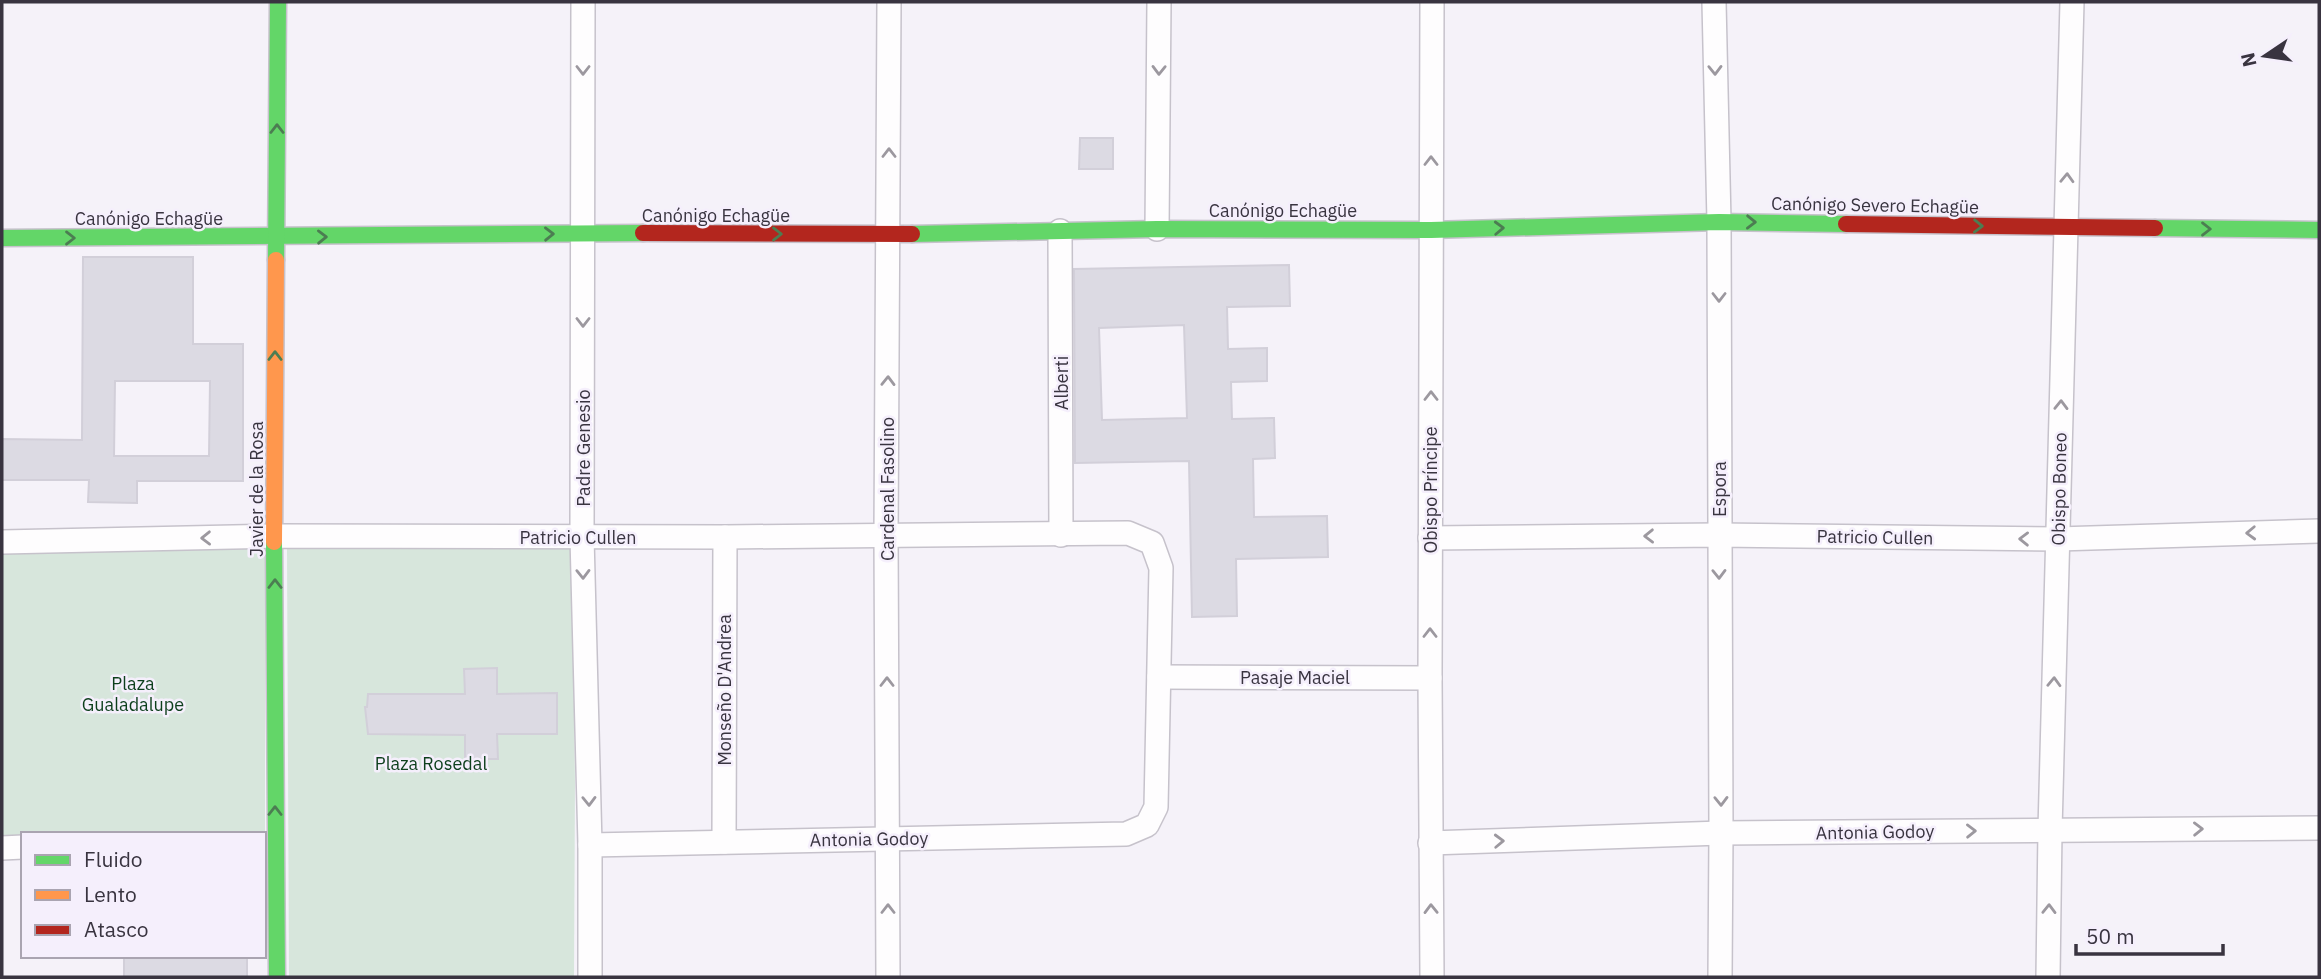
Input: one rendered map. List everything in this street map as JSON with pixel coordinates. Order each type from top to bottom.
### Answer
[{"type":"street","name":"Javier de la Rosa","points":[[277,977],[270,844],[278,2]]},
{"type":"street","name":"Padre Genesio","points":[[583,2],[582,537],[590,845],[590,977]]},
{"type":"street","name":"Cardenal Fasolino","points":[[888,977],[886,535],[889,2]]},
{"type":"street","points":[[1157,229],[1159,2]]},
{"type":"street","name":"Obispo Príncipe","points":[[1432,2],[1432,977]]},
{"type":"street","name":"Espora","points":[[1714,2],[1719,222],[1720,977]]},
{"type":"street","name":"Obispo Boneo","points":[[2048,977],[2072,2]]},
{"type":"street","name":"Canónigo Severo Echagüe","points":[[1431,230],[1719,222],[2319,230]]},
{"type":"street","name":"Canónigo Echagüe","points":[[2,238],[584,233],[889,234],[1157,229],[1431,230]]},
{"type":"street","name":"Alberti","points":[[1060,231],[1061,535]]},
{"type":"street","name":"Patricio Cullen","points":[[1430,538],[1718,535],[2058,539],[2319,531]]},
{"type":"street","name":"Patricio Cullen","points":[[2,542],[274,536],[725,537],[1128,533],[1152,543],[1161,568],[1159,677]]},
{"type":"street","name":"Monseño D'Andrea","points":[[724,842],[725,537]]},
{"type":"street","name":"Antonia Godoy","points":[[590,845],[1126,834],[1147,825],[1156,807],[1159,677]]},
{"type":"street","name":"Pasaje Maciel","points":[[1159,677],[1430,678]]},
{"type":"street","name":"Antonia Godoy","points":[[1430,843],[1721,833],[2319,828]]},
{"type":"street","points":[[2,848],[21,847]]},
{"type":"green space","name":"Plaza Gualadalupe","points":[[265,547],[265,832],[21,832],[21,837],[2,837],[2,553]]},
{"type":"green space","name":"Plaza Rosedal","points":[[572,548],[574,977],[289,977],[287,549]]},
{"type":"building","points":[[1080,138],[1113,138],[1113,169],[1079,169]]},
{"type":"building","points":[[83,257],[193,257],[193,344],[243,344],[243,481],[137,481],[137,503],[88,502],[89,480],[2,480],[2,439],[82,440]],"holes":[[[115,381],[210,381],[209,456],[114,456]]]},
{"type":"building","points":[[1289,265],[1290,306],[1227,307],[1228,349],[1267,348],[1267,381],[1231,382],[1232,419],[1274,418],[1275,458],[1253,459],[1254,517],[1327,516],[1328,557],[1236,559],[1237,616],[1192,617],[1189,461],[1075,463],[1074,269]],"holes":[[[1184,325],[1187,418],[1102,420],[1099,328]]]},
{"type":"building","points":[[497,668],[497,694],[557,693],[557,734],[497,734],[498,759],[465,759],[465,735],[368,734],[365,707],[368,694],[465,694],[464,669]]},
{"type":"building","points":[[124,958],[247,958],[247,977],[124,977]]},
{"type":"traffic: fast","points":[[276,260],[278,2]]},
{"type":"traffic: fast","points":[[912,234],[1157,229],[1431,230],[1719,222],[1846,224]]},
{"type":"traffic: fast","points":[[2155,228],[2319,230]]},
{"type":"traffic: fast","points":[[2,238],[643,233]]},
{"type":"traffic: fast","points":[[274,542],[277,977]]},
{"type":"traffic: slow","points":[[274,542],[276,260]]},
{"type":"traffic: jam","points":[[1846,224],[2155,228]]},
{"type":"traffic: jam","points":[[643,233],[912,234]]}]
